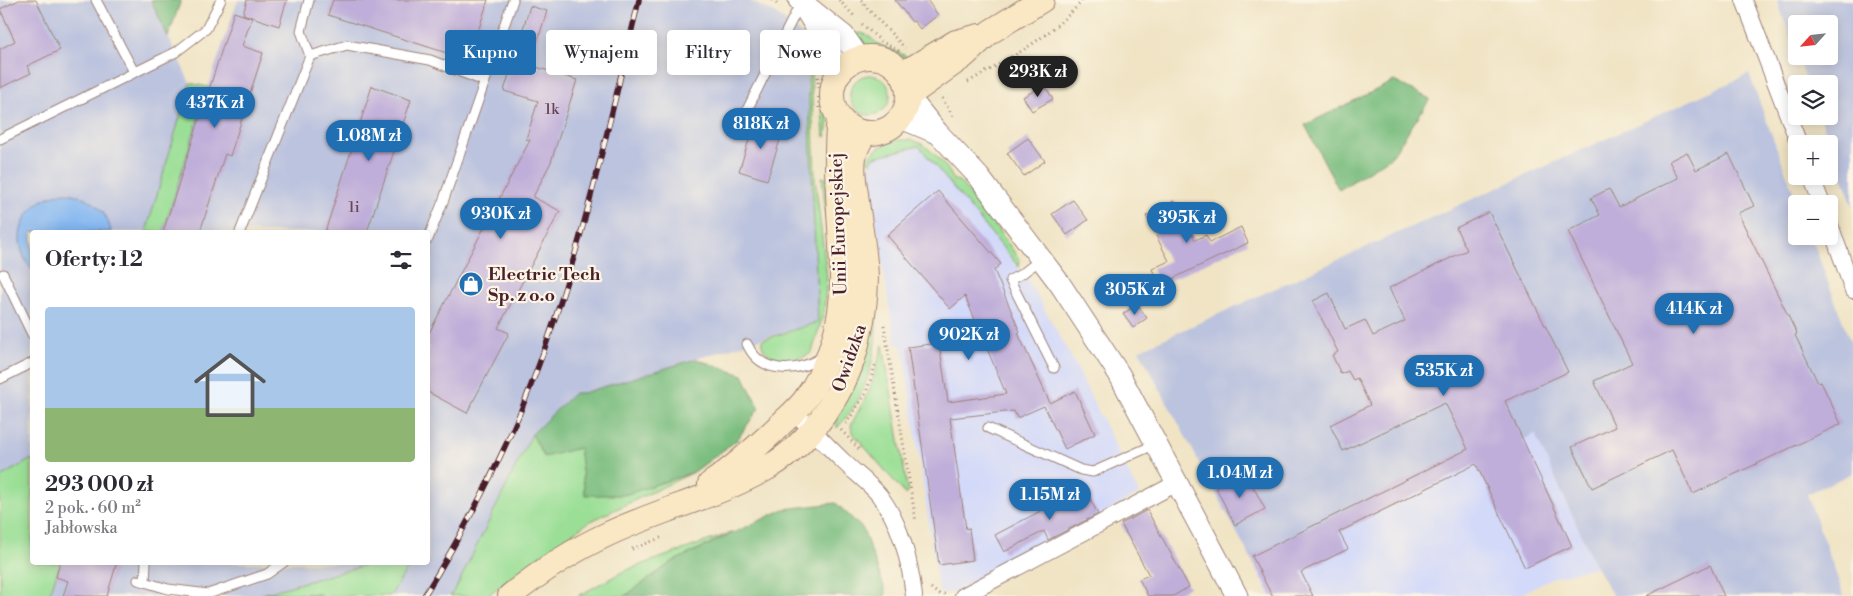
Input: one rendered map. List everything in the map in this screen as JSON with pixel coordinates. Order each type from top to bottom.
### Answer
[{"type":"main road","points":[[908,96],[964,56],[990,32],[1042,0]]},
{"type":"main road","points":[[840,68],[860,58],[872,57],[883,59],[893,64],[904,61],[916,66],[956,42],[990,32]]},
{"type":"main road","points":[[829,75],[834,84],[832,95],[834,107],[829,116],[855,130],[875,133],[894,125],[905,111],[908,96],[904,61]]},
{"type":"main road","name":"Unii Europejskiej","points":[[680,504],[722,476],[760,445],[794,412],[804,401],[817,380],[833,345],[840,308],[842,281],[836,184],[836,148],[829,116]]},
{"type":"main road","name":"Owidzka","points":[[812,430],[833,403],[847,373],[858,344],[865,309],[866,277],[864,246],[853,175],[854,154],[865,133]]},
{"type":"main road","name":"Unii Europejskiej","points":[[510,596],[541,572],[608,534],[729,486],[770,466],[793,449],[812,430]]},
{"type":"street","points":[[1744,0],[1796,135]]},
{"type":"street","points":[[798,5],[844,36],[860,58]]},
{"type":"street","points":[[798,5],[816,30]]},
{"type":"street","points":[[908,96],[978,177],[1060,284],[1119,374],[1236,596]]},
{"type":"street","points":[[901,118],[938,133]]},
{"type":"street","points":[[1837,245],[1853,290]]},
{"type":"street","points":[[794,412],[879,495],[902,538],[909,563],[914,596]]},
{"type":"street","points":[[963,596],[1177,483]]},
{"type":"lane","points":[[96,0],[134,72]]},
{"type":"lane","points":[[0,139],[176,52],[206,29],[222,0]]},
{"type":"lane","points":[[241,230],[310,56],[301,31],[309,0]]},
{"type":"lane","points":[[430,233],[444,199],[513,0]]},
{"type":"lane","points":[[748,108],[798,5]]},
{"type":"lane","points":[[310,56],[347,45],[430,60],[484,81]]},
{"type":"lane","points":[[1041,259],[1010,280],[1054,368]]},
{"type":"lane","points":[[3,274],[30,330]]},
{"type":"lane","points":[[747,344],[751,354],[760,361],[776,368],[795,369],[811,364],[829,353]]},
{"type":"lane","points":[[0,379],[30,364]]},
{"type":"lane","points":[[988,428],[1081,470],[1093,472],[1157,443]]},
{"type":"lane","points":[[145,565],[141,581],[168,589],[208,594],[267,574],[280,565]]},
{"type":"path","points":[[772,0],[798,5]]},
{"type":"path","points":[[839,0],[861,23]]},
{"type":"path","points":[[861,0],[901,43],[904,61]]},
{"type":"path","points":[[964,84],[1029,48],[1067,19],[1083,0]]},
{"type":"path","points":[[828,75],[829,116]]},
{"type":"path","points":[[941,96],[949,92]]},
{"type":"path","points":[[883,317],[916,524]]},
{"type":"path","points":[[626,552],[672,534]]},
{"type":"shaded area","points":[[0,0],[151,0],[190,83],[147,230],[30,230],[30,460],[0,477]]},
{"type":"shaded area","points":[[238,0],[748,0],[775,13],[796,30],[760,30],[760,75],[809,75],[807,79],[818,322],[582,393],[574,393],[532,434],[457,586],[450,596],[390,596],[410,565],[430,565],[430,230],[164,230],[208,87]]},
{"type":"shaded area","points":[[1777,0],[1853,0],[1853,206],[1838,165],[1838,135],[1827,135],[1823,125],[1838,125],[1838,75],[1804,75],[1801,65],[1838,65],[1838,15],[1788,15],[1788,31]]},
{"type":"shaded area","points":[[1749,74],[1788,177],[1788,185],[1791,185],[1795,195],[1788,195],[1788,245],[1814,245],[1853,349],[1853,473],[1807,494],[1844,596],[1613,596],[1596,567],[1535,434],[1258,572],[1139,350]]},
{"type":"shaded area","points":[[919,146],[1027,278],[1073,360],[1139,494],[954,593],[939,593],[903,348],[895,343],[868,170],[874,157]]},
{"type":"shaded area","points":[[1535,434],[1596,567],[1551,578],[1517,596],[1270,596],[1258,572]]},
{"type":"shaded area","points":[[59,565],[366,565],[257,596],[49,596]]},
{"type":"green space","points":[[151,0],[181,0],[168,37]]},
{"type":"green space","points":[[860,33],[868,36],[881,46],[906,56],[907,60],[866,47],[853,36]]},
{"type":"green space","points":[[811,75],[815,179],[827,277],[824,312],[812,352],[801,358],[786,359],[767,353],[763,347],[762,340],[818,322],[808,79]]},
{"type":"green space","points":[[822,75],[830,75],[827,94],[829,113],[826,137],[824,136],[821,93]]},
{"type":"green space","points":[[866,75],[874,75],[881,78],[887,84],[890,95],[887,106],[881,112],[874,115],[866,115],[859,112],[853,106],[850,99],[850,91],[853,84],[859,78]]},
{"type":"green space","points":[[1394,81],[1430,99],[1391,157],[1339,190],[1305,125]]},
{"type":"green space","points":[[190,83],[208,87],[164,230],[147,230]]},
{"type":"green space","points":[[899,140],[911,140],[920,143],[938,158],[948,170],[953,180],[959,181],[988,216],[1020,260],[1019,267],[919,146],[874,157],[871,163],[867,160],[880,147]]},
{"type":"green space","points":[[822,177],[826,178],[837,277],[829,322],[832,277]]},
{"type":"green space","points":[[874,272],[876,307],[875,343],[868,378],[852,410],[837,428],[836,418]]},
{"type":"green space","points":[[883,345],[908,493],[906,495],[852,432],[851,425],[870,389]]},
{"type":"green space","points":[[696,359],[743,375],[759,408],[737,440],[694,472],[624,495],[585,495],[579,448],[544,457],[532,434],[574,393],[583,393]]},
{"type":"green space","points":[[532,434],[544,456],[579,448],[624,495],[694,472],[589,522],[532,561],[487,596],[450,596],[457,586]]},
{"type":"green space","points":[[30,460],[30,565],[59,565],[49,596],[0,596],[0,477]]},
{"type":"green space","points":[[836,503],[863,529],[886,592],[885,596],[625,596],[672,562],[784,509]]},
{"type":"green space","points":[[733,532],[672,562],[625,596],[578,596],[624,571]]},
{"type":"green space","points":[[366,565],[410,565],[390,596],[324,596],[319,594],[266,593]]},
{"type":"green space","points":[[266,593],[319,594],[324,596],[257,596]]},
{"type":"water","points":[[65,193],[89,200],[101,210],[110,230],[30,230],[30,267],[24,258],[20,233],[30,211],[51,196]]},
{"type":"building","points":[[19,0],[36,0],[60,50],[27,66],[31,73],[0,88],[0,49],[15,41],[0,9]]},
{"type":"building","points":[[247,0],[287,0],[279,26],[243,14]]},
{"type":"building","points":[[333,0],[488,0],[478,30],[445,30],[445,52],[328,15]]},
{"type":"building","points":[[895,0],[927,0],[938,15],[920,29]]},
{"type":"building","points":[[530,6],[547,11],[536,46],[536,30],[523,30]]},
{"type":"building","points":[[234,12],[252,18],[242,46],[263,53],[230,156],[225,154],[201,230],[164,230]]},
{"type":"building","points":[[536,67],[546,70],[546,75],[561,75],[577,80],[551,162],[533,197],[560,211],[498,328],[509,333],[467,413],[430,393],[430,331],[530,140],[526,139],[538,101],[504,91],[509,75],[536,75]]},
{"type":"building","points":[[1044,85],[1053,99],[1032,111],[1023,97]]},
{"type":"building","points":[[372,86],[411,100],[368,230],[326,230]]},
{"type":"building","points":[[756,118],[778,125],[774,138],[780,140],[767,180],[739,171]]},
{"type":"building","points":[[1028,138],[1045,161],[1024,176],[1007,153]]},
{"type":"building","points":[[1687,152],[1696,170],[1729,154],[1754,206],[1738,213],[1797,334],[1795,335],[1818,383],[1821,382],[1841,424],[1693,494],[1672,450],[1592,488],[1572,447],[1615,427],[1594,381],[1632,363],[1568,231],[1600,215],[1591,198],[1609,189],[1619,207],[1678,178],[1669,161]]},
{"type":"building","points":[[938,191],[1001,264],[994,270],[1020,332],[1018,333],[1050,403],[1075,391],[1095,434],[1065,449],[1044,406],[1017,418],[1014,411],[950,418],[966,529],[969,528],[973,560],[939,565],[908,347],[939,343],[948,402],[1006,394],[965,296],[950,309],[887,235]]},
{"type":"building","points":[[1073,200],[1088,220],[1067,235],[1052,214]]},
{"type":"building","points":[[1174,201],[1195,240],[1206,235],[1210,242],[1241,227],[1248,243],[1159,285],[1152,269],[1169,261],[1146,216]]},
{"type":"building","points":[[1489,212],[1568,372],[1505,401],[1572,546],[1525,568],[1476,464],[1339,532],[1348,549],[1301,572],[1313,596],[1272,596],[1252,556],[1468,449],[1445,403],[1343,451],[1330,425],[1370,405],[1357,378],[1353,380],[1348,371],[1341,374],[1332,355],[1338,352],[1313,301],[1329,293],[1345,329],[1365,320],[1373,336],[1405,321],[1389,288],[1467,250],[1456,228]]},
{"type":"building","points":[[1137,304],[1147,318],[1133,328],[1123,314]]},
{"type":"building","points":[[1246,473],[1265,509],[1235,525],[1216,488]]},
{"type":"building","points":[[1084,488],[1098,514],[1048,540],[1044,531],[1004,552],[995,535]]},
{"type":"building","points":[[1147,510],[1189,587],[1173,596],[1148,596],[1139,579],[1149,575],[1121,524]]},
{"type":"building","points":[[59,565],[116,565],[107,596],[63,596],[68,581],[56,577]]},
{"type":"building","points":[[1710,565],[1724,596],[1646,596]]},
{"type":"railway","points":[[424,596],[487,485],[519,415],[539,365],[573,262],[601,158],[639,0]]},
{"type":"place","name":"Electric Tech Sp. z o.o","points":[[471,284]]}]
